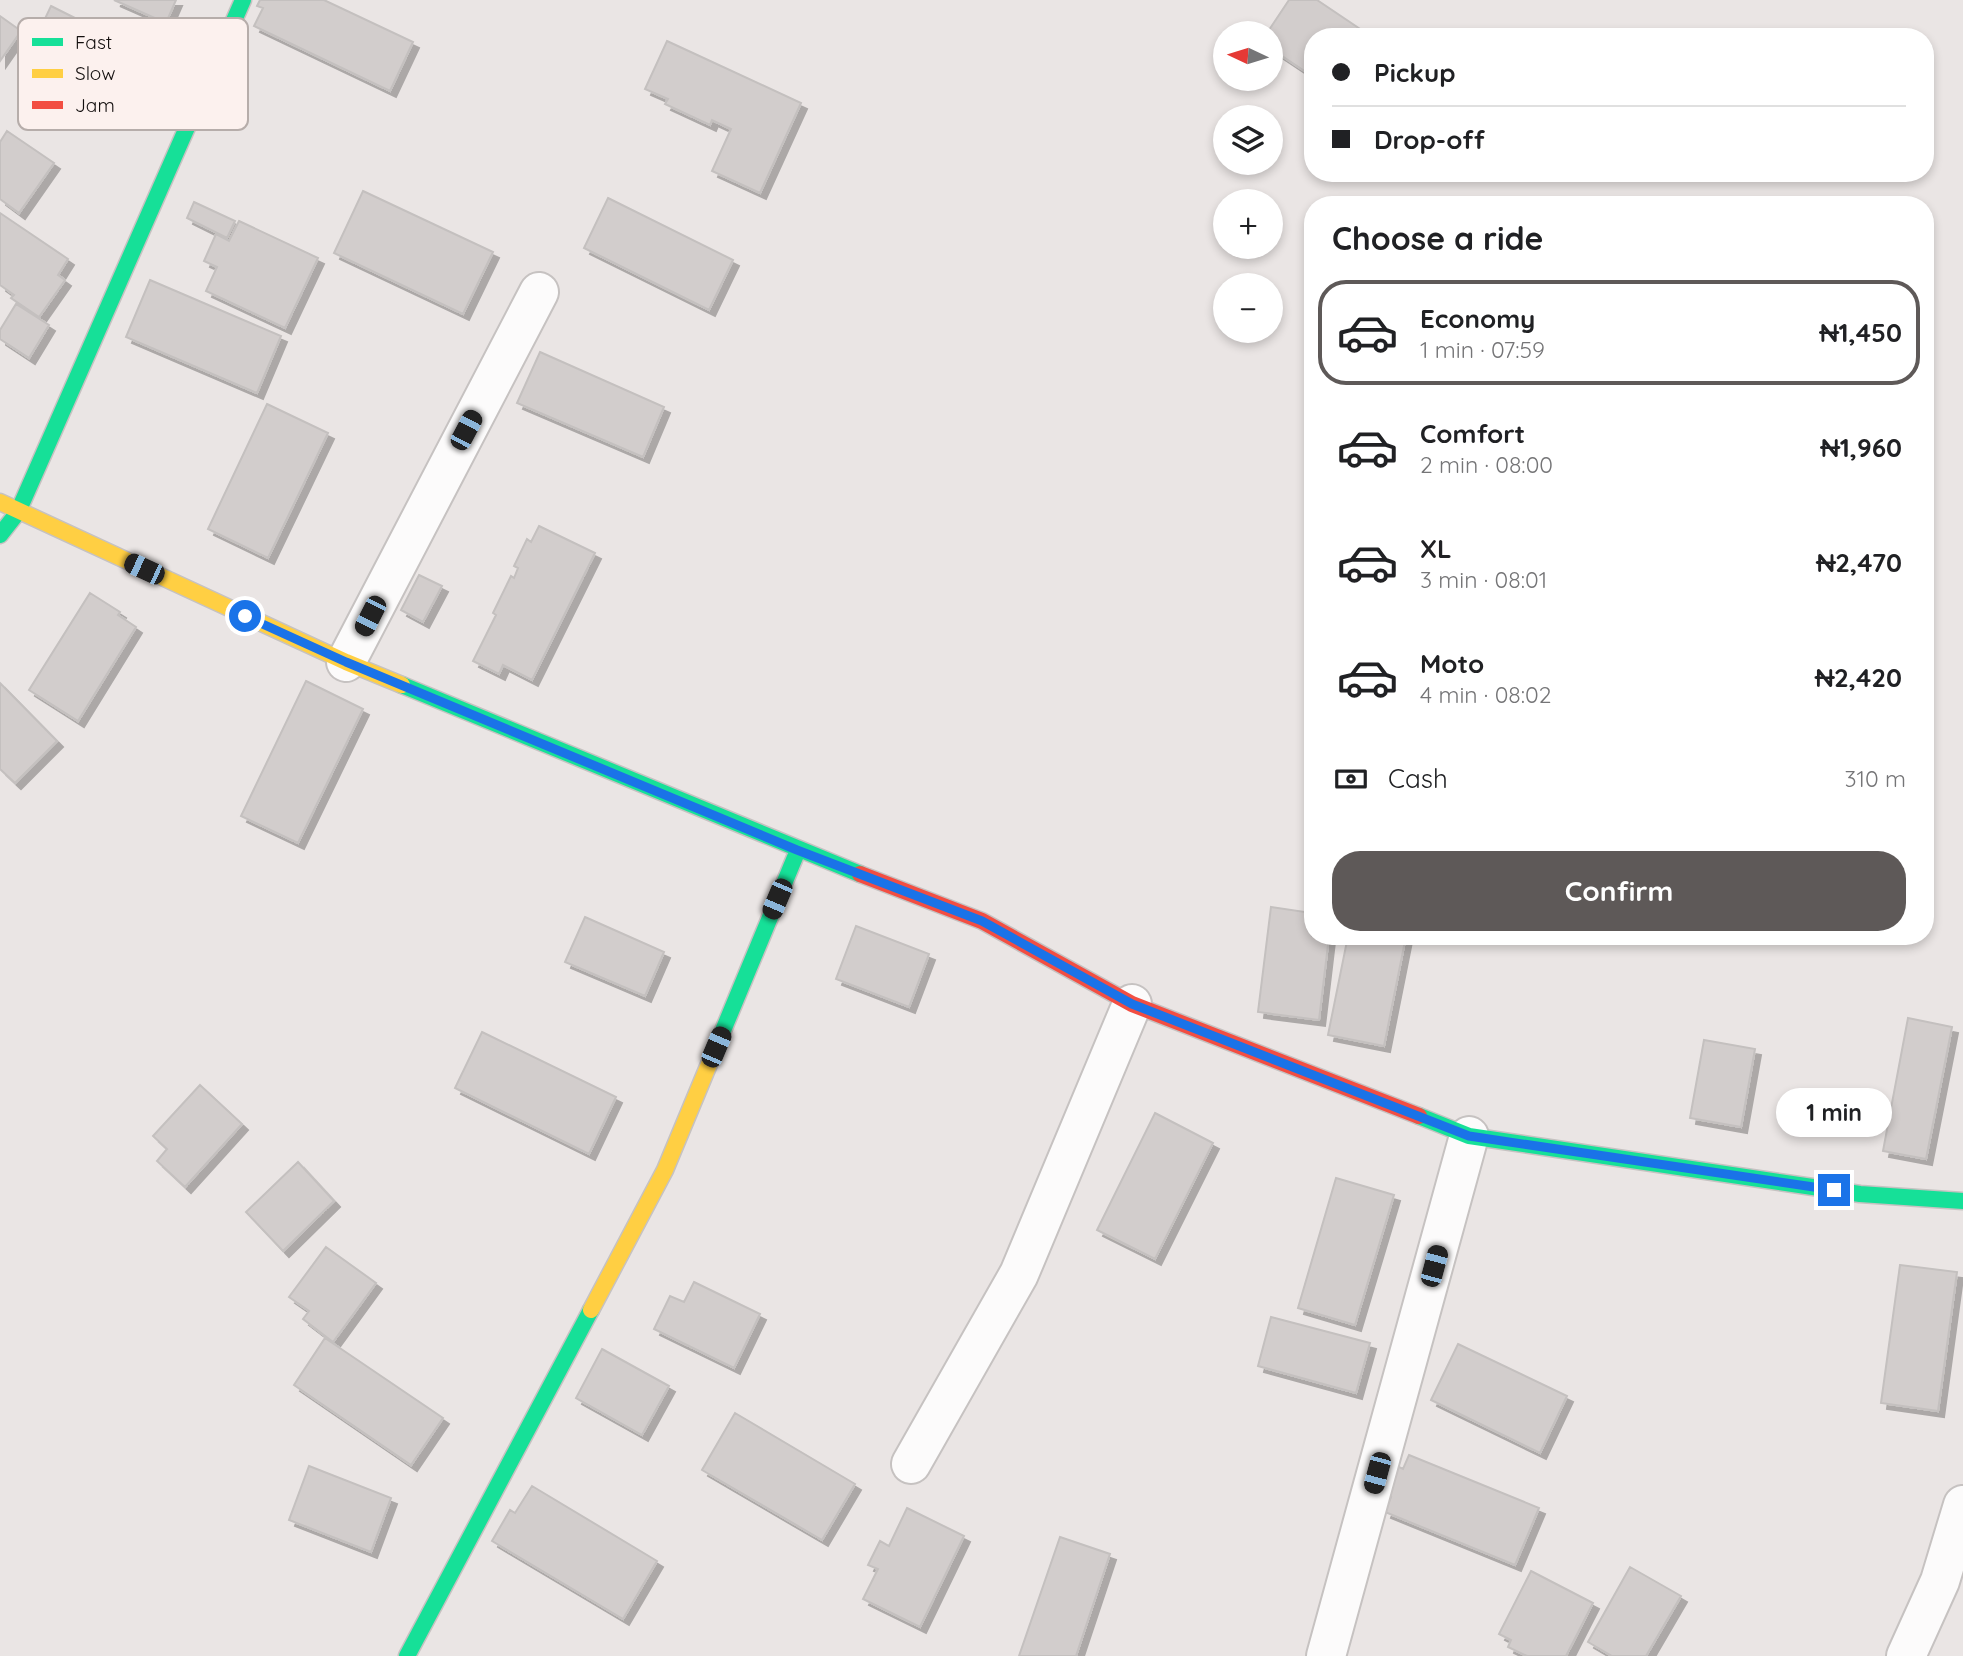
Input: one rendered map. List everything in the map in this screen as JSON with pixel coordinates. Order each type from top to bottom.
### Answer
[{"type":"street","points":[[235,18],[243,0]]},
{"type":"street","points":[[0,535],[18,512],[186,130]]},
{"type":"street","points":[[346,662],[539,292]]},
{"type":"street","points":[[0,502],[346,662],[797,850],[982,921],[1132,1004],[1469,1136],[1860,1194],[1963,1201]]},
{"type":"street","points":[[407,1656],[665,1170],[797,850]]},
{"type":"street","points":[[911,1464],[1019,1274],[1132,1004]]},
{"type":"street","points":[[1328,1656],[1469,1136]]},
{"type":"street","points":[[1906,1656],[1940,1581],[1963,1505]]},
{"type":"building","points":[[114,0],[176,0],[168,18],[155,18]]},
{"type":"building","points":[[260,0],[324,0],[413,42],[390,91],[254,26],[263,8],[257,6]]},
{"type":"building","points":[[1289,0],[1317,0],[1359,28],[1304,28],[1304,71],[1283,57],[1283,21],[1275,21]]},
{"type":"building","points":[[51,6],[75,18],[45,18]]},
{"type":"building","points":[[0,16],[18,29],[18,35],[0,61]]},
{"type":"building","points":[[667,41],[801,103],[760,193],[712,171],[731,129],[712,120],[710,125],[665,104],[668,99],[645,89]]},
{"type":"building","points":[[7,131],[54,163],[19,213],[0,199],[0,142]]},
{"type":"building","points":[[363,191],[493,252],[463,314],[334,253]]},
{"type":"building","points":[[608,198],[733,260],[709,310],[584,248]]},
{"type":"building","points":[[194,202],[235,221],[227,238],[187,218]]},
{"type":"building","points":[[0,213],[68,259],[58,275],[65,280],[39,317],[11,298],[14,295],[0,285]]},
{"type":"building","points":[[239,221],[318,258],[285,328],[206,291],[217,267],[204,261],[216,234],[229,241]]},
{"type":"building","points":[[150,280],[281,336],[257,393],[126,337]]},
{"type":"building","points":[[16,304],[49,325],[29,358],[0,339],[0,330]]},
{"type":"building","points":[[540,352],[664,407],[643,457],[517,403]]},
{"type":"building","points":[[267,404],[328,433],[268,558],[208,529]]},
{"type":"building","points":[[539,526],[595,553],[532,680],[503,665],[499,674],[473,661],[496,615],[493,613],[511,576],[514,578],[518,568],[514,566],[527,539],[531,542]]},
{"type":"building","points":[[419,575],[442,586],[423,622],[401,610]]},
{"type":"building","points":[[90,593],[120,612],[118,615],[136,627],[78,721],[29,690]]},
{"type":"building","points":[[306,681],[363,709],[298,843],[241,816]]},
{"type":"building","points":[[0,683],[57,741],[15,783],[0,769]]},
{"type":"building","points":[[1271,907],[1304,912],[1304,945],[1328,945],[1319,1020],[1258,1012]]},
{"type":"building","points":[[585,917],[664,952],[645,996],[565,962]]},
{"type":"building","points":[[856,926],[929,954],[909,1007],[836,979]]},
{"type":"building","points":[[1346,945],[1404,945],[1384,1046],[1328,1035]]},
{"type":"building","points":[[1908,1018],[1952,1027],[1926,1159],[1883,1151]]},
{"type":"building","points":[[482,1032],[616,1097],[589,1154],[455,1088]]},
{"type":"building","points":[[1704,1040],[1755,1049],[1741,1127],[1690,1118]]},
{"type":"building","points":[[200,1085],[242,1124],[185,1187],[157,1161],[167,1149],[153,1136]]},
{"type":"building","points":[[1155,1113],[1213,1143],[1155,1259],[1097,1230]]},
{"type":"building","points":[[298,1162],[334,1201],[283,1251],[246,1212]]},
{"type":"building","points":[[1336,1178],[1394,1195],[1355,1325],[1298,1308]]},
{"type":"building","points":[[326,1247],[376,1283],[333,1342],[303,1319],[309,1311],[289,1297]]},
{"type":"building","points":[[1900,1265],[1957,1272],[1938,1411],[1881,1403]]},
{"type":"building","points":[[694,1282],[760,1314],[734,1368],[654,1329],[670,1296],[684,1302]]},
{"type":"building","points":[[1271,1317],[1370,1343],[1356,1393],[1258,1366]]},
{"type":"building","points":[[325,1338],[443,1418],[411,1465],[294,1385]]},
{"type":"building","points":[[1458,1344],[1567,1396],[1540,1453],[1431,1400]]},
{"type":"building","points":[[602,1349],[669,1386],[642,1435],[576,1398]]},
{"type":"building","points":[[735,1413],[855,1484],[822,1540],[702,1470]]},
{"type":"building","points":[[1409,1455],[1539,1508],[1515,1565],[1385,1512],[1391,1497],[1381,1493],[1393,1464],[1403,1469]]},
{"type":"building","points":[[309,1466],[391,1498],[371,1552],[289,1520]]},
{"type":"building","points":[[532,1486],[657,1561],[623,1619],[492,1541],[510,1510],[515,1513]]},
{"type":"building","points":[[907,1508],[964,1536],[920,1627],[863,1599],[878,1569],[868,1565],[880,1541],[889,1546]]},
{"type":"building","points":[[1060,1537],[1110,1554],[1076,1656],[1019,1656]]},
{"type":"building","points":[[1630,1567],[1681,1596],[1646,1656],[1612,1656],[1588,1642]]},
{"type":"building","points":[[1531,1571],[1593,1603],[1566,1656],[1527,1656],[1508,1647],[1511,1640],[1499,1634]]},
{"type":"traffic: fast","points":[[235,18],[243,0]]},
{"type":"traffic: fast","points":[[0,535],[18,512],[186,130]]},
{"type":"traffic: fast","points":[[402,685],[860,874]]},
{"type":"traffic: fast","points":[[717,1045],[798,850]]},
{"type":"traffic: fast","points":[[1419,1116],[1469,1136],[1860,1194],[1963,1201]]},
{"type":"traffic: fast","points":[[407,1656],[591,1310]]},
{"type":"traffic: slow","points":[[0,502],[346,662],[402,685]]},
{"type":"traffic: slow","points":[[591,1310],[665,1170],[717,1045]]},
{"type":"traffic: jam","points":[[860,874],[982,921],[1132,1004],[1419,1116]]},
{"type":"route","points":[[245,616],[346,662],[797,850],[982,921],[1132,1004],[1469,1136],[1834,1190]]}]
